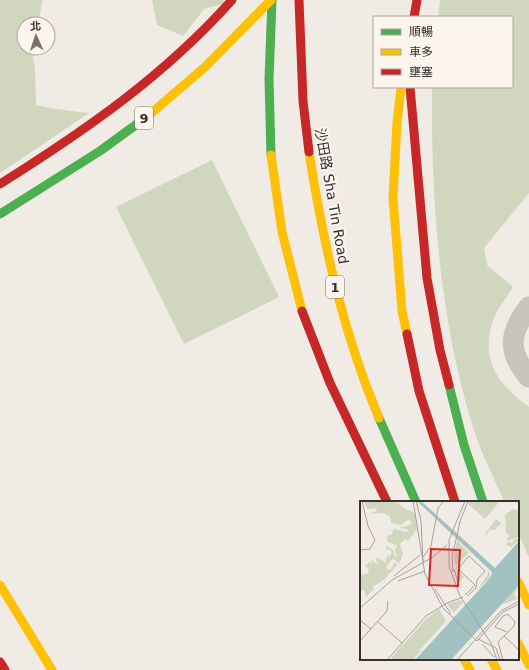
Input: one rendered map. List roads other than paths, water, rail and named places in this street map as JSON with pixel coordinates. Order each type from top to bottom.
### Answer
[{"type":"main road","name":"9","points":[[0,184],[47,155],[125,100],[167,65],[222,12],[232,0]]},
{"type":"main road","name":"9","points":[[0,214],[81,164],[133,128],[235,39],[271,0]]},
{"type":"main road","points":[[271,0],[268,90],[272,168],[275,201],[286,254],[301,310],[323,365],[387,501]]},
{"type":"main road","name":"沙田路 Sha Tin Road","points":[[299,0],[299,40],[307,143],[315,196],[330,265],[346,324],[370,396],[416,501]]},
{"type":"main road","points":[[414,16],[417,0]]},
{"type":"main road","points":[[401,88],[396,123],[393,198],[402,304],[419,391],[455,501]]},
{"type":"main road","points":[[410,88],[422,196],[427,278],[440,350],[462,438],[483,501]]},
{"type":"main road","points":[[519,583],[529,605]]},
{"type":"main road","points":[[0,585],[52,670]]},
{"type":"main road","points":[[519,644],[529,665]]},
{"type":"main road","points":[[465,660],[470,670]]},
{"type":"main road","points":[[492,660],[497,670]]},
{"type":"main road","points":[[0,662],[5,670]]},
{"type":"street","points":[[529,307],[516,325],[512,342],[515,356],[529,377]]}]
